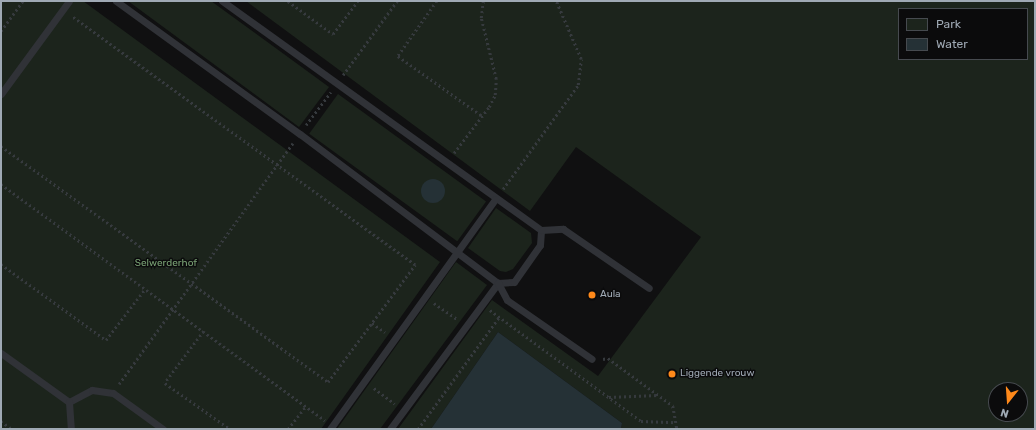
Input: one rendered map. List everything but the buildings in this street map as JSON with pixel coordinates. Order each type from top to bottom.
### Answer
[{"type":"lane","points":[[1,94],[68,1]]},
{"type":"lane","points":[[116,1],[300,134],[458,251],[498,283],[507,300],[592,359]]},
{"type":"lane","points":[[222,1],[446,164],[541,230],[563,229],[649,288]]},
{"type":"lane","points":[[331,427],[495,199]]},
{"type":"lane","points":[[390,429],[498,283],[514,282],[540,245],[541,230]]},
{"type":"lane","points":[[1,353],[69,402]]},
{"type":"lane","points":[[69,402],[92,390],[113,393],[163,429]]},
{"type":"lane","points":[[69,402],[70,429]]},
{"type":"path","points":[[1,31],[23,1]]},
{"type":"path","points":[[288,1],[333,34],[358,1]]},
{"type":"path","points":[[113,393],[190,284],[397,1]]},
{"type":"path","points":[[438,1],[398,56],[482,116]]},
{"type":"path","points":[[446,164],[482,116],[495,95],[496,79],[481,18],[483,1]]},
{"type":"path","points":[[495,199],[578,85],[581,58],[556,1]]},
{"type":"path","points":[[1,146],[190,284],[328,382],[415,265],[62,10]]},
{"type":"path","points":[[1,184],[306,406],[331,427]]},
{"type":"path","points":[[1,264],[106,340],[145,289]]},
{"type":"path","points":[[425,296],[466,326]]},
{"type":"path","points":[[482,304],[642,421],[676,422]]},
{"type":"path","points":[[418,429],[499,317]]},
{"type":"path","points":[[372,323],[394,339]]},
{"type":"path","points":[[204,331],[165,383],[230,429]]},
{"type":"path","points":[[592,359],[608,358],[674,406],[677,429]]},
{"type":"path","points":[[363,381],[404,410]]},
{"type":"path","points":[[609,397],[658,395]]},
{"type":"path","points":[[288,429],[306,406]]},
{"type":"path","points":[[1,421],[12,429]]},
{"type":"green space","name":"Selwerderhof","points":[[1,1],[83,1],[440,262],[321,429],[1,429]]},
{"type":"green space","points":[[128,1],[211,1],[329,87],[299,127]]},
{"type":"green space","points":[[246,1],[1035,1],[1035,429],[621,429],[622,423],[498,332],[431,429],[398,429],[492,300],[598,376],[701,237],[576,147],[530,211]]},
{"type":"green space","points":[[338,94],[486,202],[457,241],[309,134]]},
{"type":"green space","points":[[496,208],[531,233],[532,243],[513,269],[506,272],[500,271],[468,248]]},
{"type":"green space","points":[[456,262],[487,285],[380,429],[337,429]]},
{"type":"water","points":[[433,179],[442,182],[445,191],[442,200],[433,203],[424,200],[421,191],[424,182]]},
{"type":"water","points":[[498,332],[622,423],[621,429],[431,429]]},
{"type":"place","name":"Aula","points":[[592,295]]},
{"type":"place","name":"Liggende vrouw","points":[[672,374]]}]
